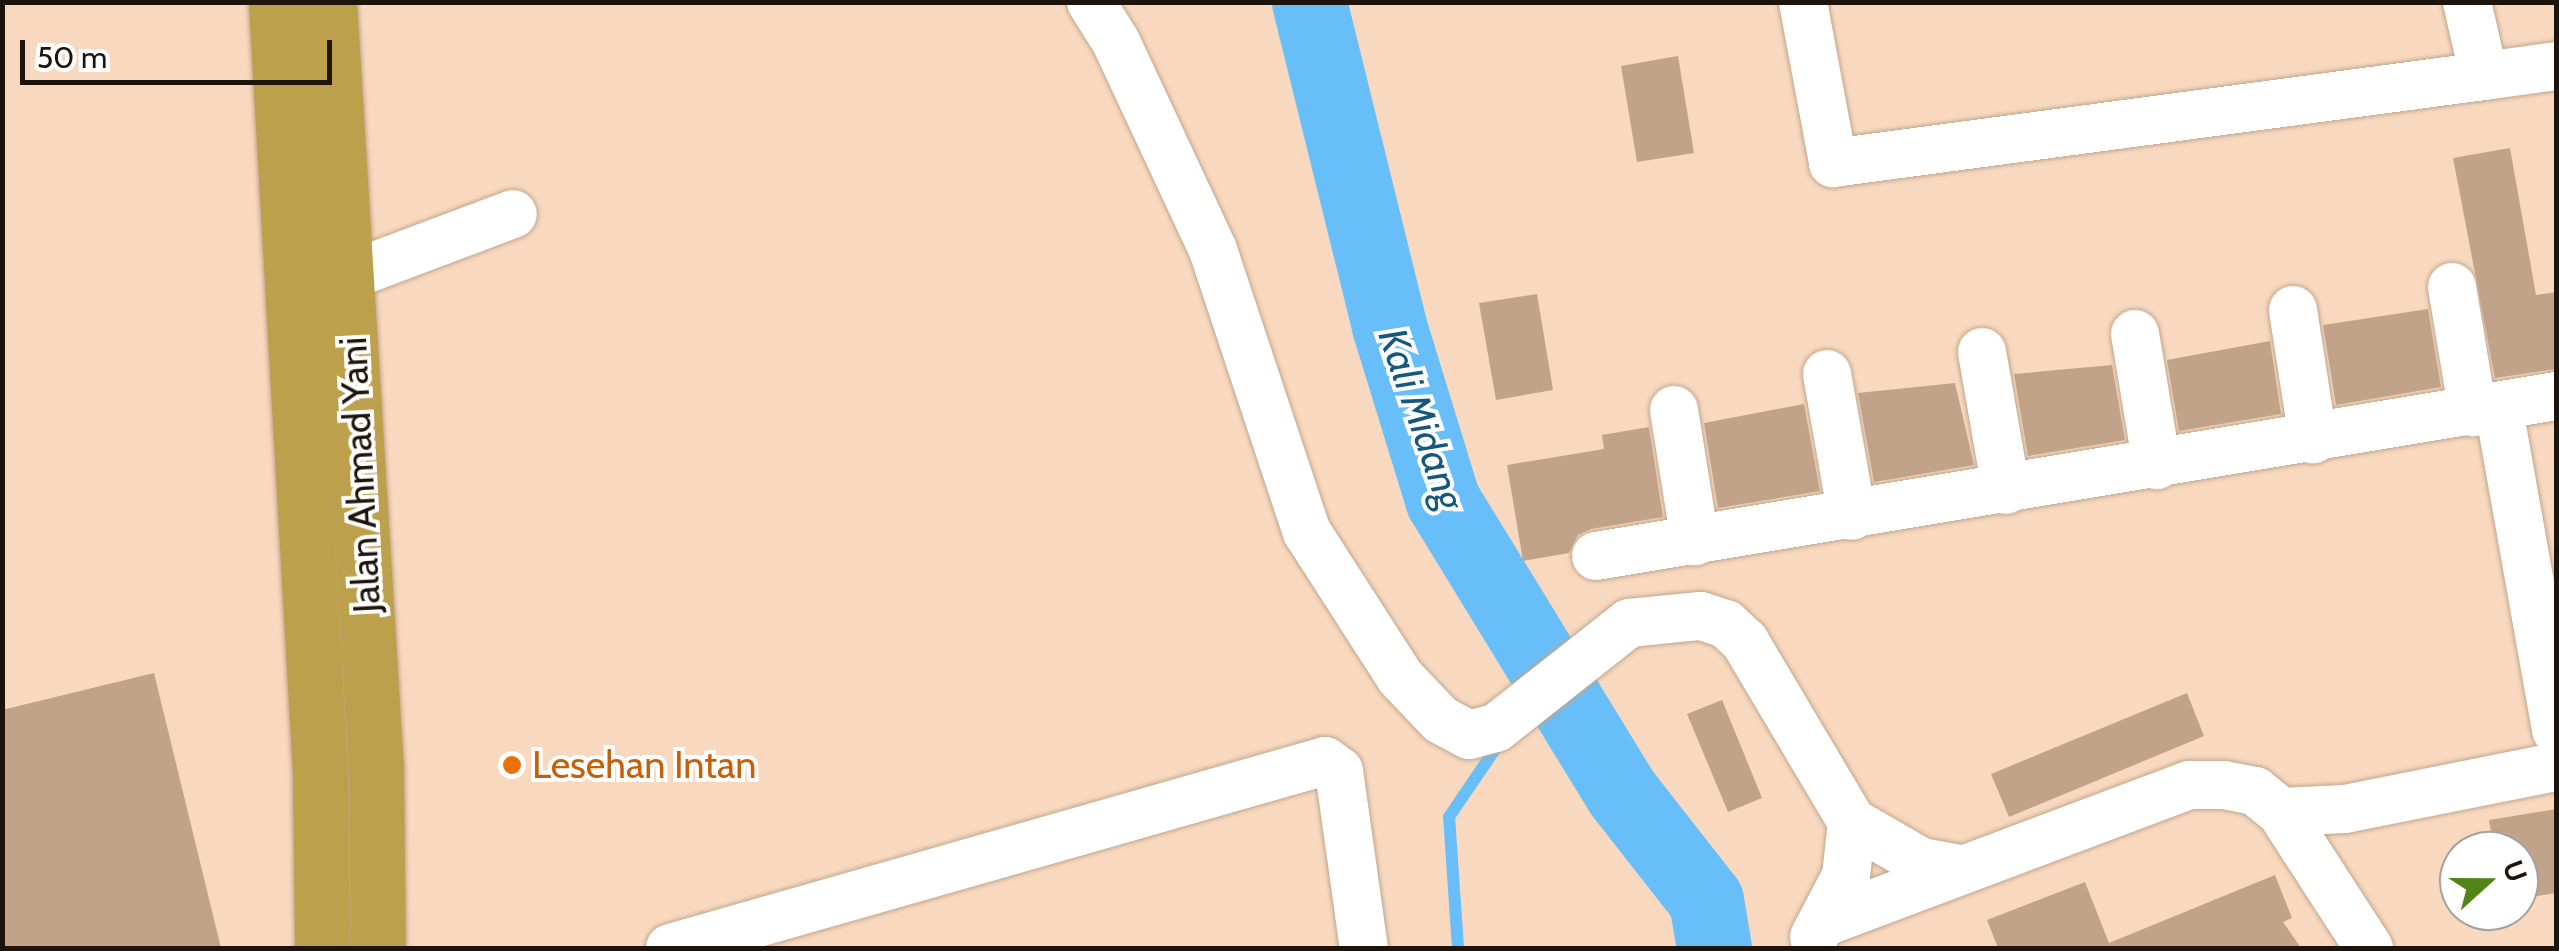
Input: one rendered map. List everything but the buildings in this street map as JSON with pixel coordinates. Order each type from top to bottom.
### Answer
[{"type":"highway","points":[[276,2],[320,773],[322,948]]},
{"type":"highway","name":"Jalan Ahmad Yani","points":[[329,2],[376,771],[378,948]]},
{"type":"highway","points":[[320,773],[376,771]]},
{"type":"street","points":[[1090,2],[1116,42],[1214,250],[1307,532],[1400,677],[1441,720],[1469,735],[1496,728],[1611,635],[1665,616],[1726,624],[1745,642],[1852,822],[1922,862],[1959,869]]},
{"type":"street","points":[[1803,2],[1833,163],[2556,66]]},
{"type":"street","points":[[2467,2],[2484,76]]},
{"type":"street","points":[[348,276],[513,214]]},
{"type":"street","points":[[2452,287],[2488,422],[2556,730]]},
{"type":"street","points":[[2292,310],[2313,439]]},
{"type":"street","points":[[2135,334],[2157,465]]},
{"type":"street","points":[[1982,352],[2006,490]]},
{"type":"street","points":[[1827,374],[1852,516]]},
{"type":"street","points":[[1596,556],[2313,439],[2488,422],[2556,396]]},
{"type":"street","points":[[1674,410],[1695,540]]},
{"type":"street","points":[[670,948],[1325,760],[1339,770],[1364,948]]},
{"type":"street","points":[[2281,812],[2344,809],[2556,767]]},
{"type":"street","points":[[1815,936],[1959,869],[2190,784],[2255,791],[2281,812],[2369,948]]},
{"type":"street","points":[[1815,936],[1846,876],[1852,822]]},
{"type":"waterway","name":"Kali Midang","points":[[1309,2],[1389,326],[1443,501],[1622,793],[1706,900],[1714,948]]},
{"type":"waterway","points":[[1458,948],[1449,817],[1500,742]]},
{"type":"place","name":"Lesehan Intan","points":[[512,765]]}]
